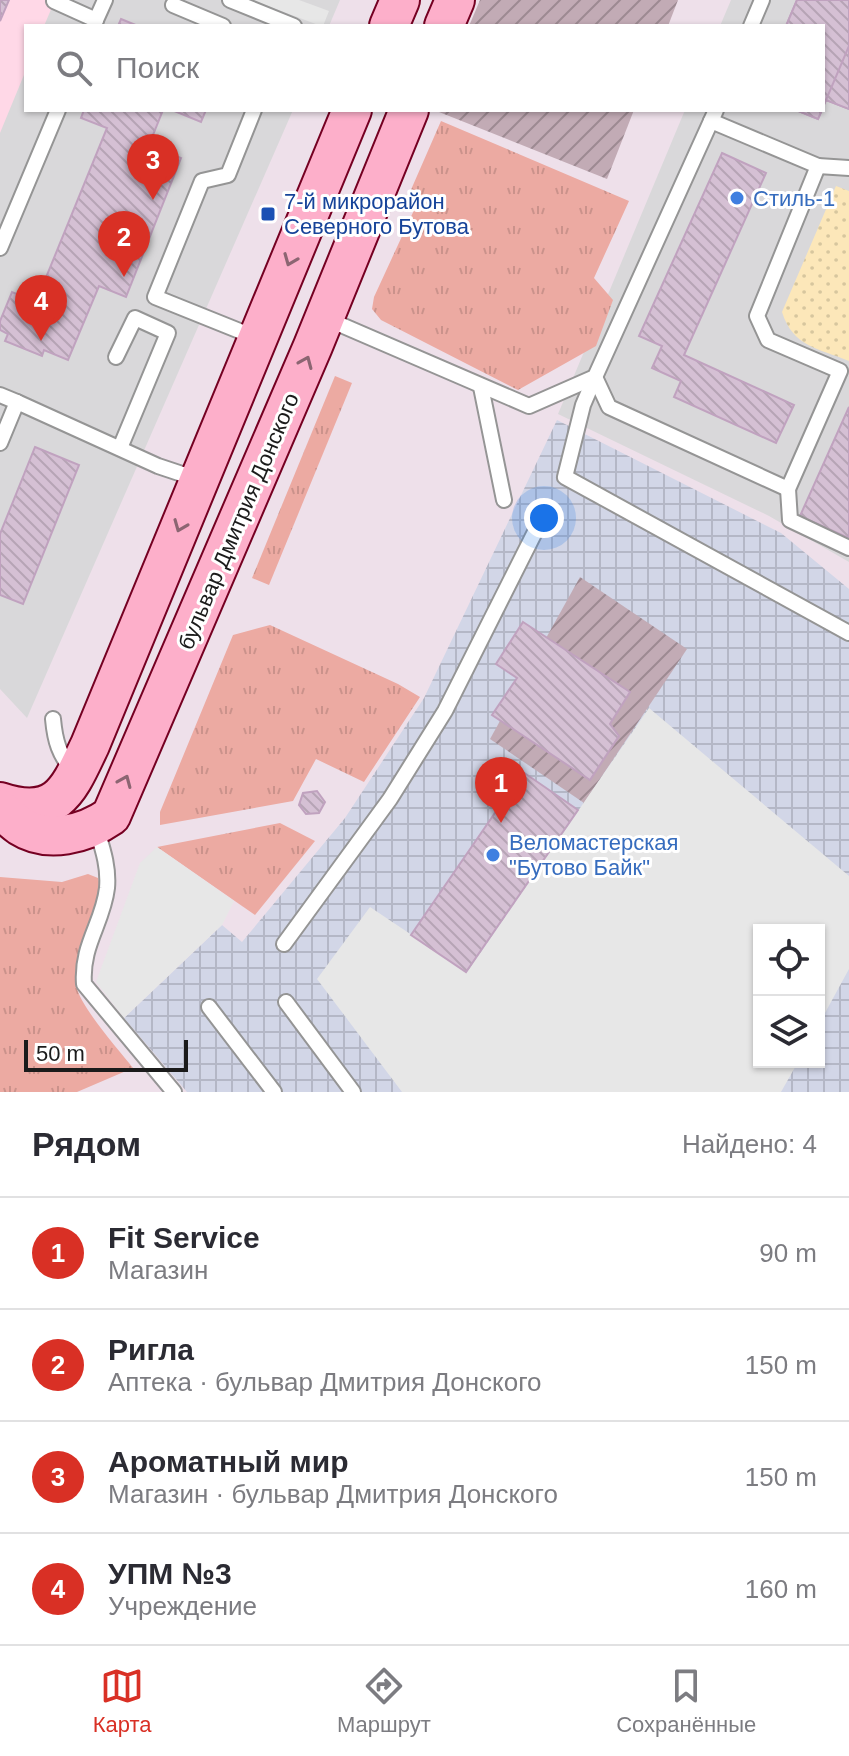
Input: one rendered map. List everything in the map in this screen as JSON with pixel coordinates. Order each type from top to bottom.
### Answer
[{"type":"street","points":[[390,24],[400,0]]},
{"type":"street","points":[[445,24],[455,0]]},
{"type":"street","points":[[0,802],[17,808],[55,803],[69,788],[351,112]]},
{"type":"street","name":"бульвар Дмитрия Донского","points":[[96,827],[111,816],[324,318],[408,112]]},
{"type":"street","points":[[0,809],[20,826],[37,833],[64,836],[96,827],[89,805],[83,759]]},
{"type":"lane","points":[[54,1],[95,23],[105,0]]},
{"type":"lane","points":[[230,0],[288,24]]},
{"type":"lane","points":[[752,24],[762,0]]},
{"type":"lane","points":[[173,5],[218,24]]},
{"type":"lane","points":[[0,248],[57,112]]},
{"type":"lane","points":[[253,112],[228,175],[202,181],[155,297],[258,338]]},
{"type":"lane","points":[[849,168],[818,166],[714,116],[583,405],[565,477],[849,633]]},
{"type":"lane","points":[[818,166],[757,316],[768,340],[844,372],[788,489],[790,520],[849,548]]},
{"type":"lane","points":[[116,357],[135,318],[168,333],[120,448]]},
{"type":"lane","points":[[324,318],[529,406],[595,377]]},
{"type":"lane","points":[[595,377],[609,407],[788,489]]},
{"type":"lane","points":[[481,387],[504,500]]},
{"type":"lane","points":[[0,395],[158,466],[199,480]]},
{"type":"lane","points":[[0,443],[17,402]]},
{"type":"lane","points":[[284,944],[390,799],[445,711],[537,528]]},
{"type":"lane","points":[[53,719],[55,742],[63,760],[83,759]]},
{"type":"lane","points":[[96,827],[107,860],[107,890],[83,963],[84,984],[174,1092]]},
{"type":"lane","points":[[286,1002],[353,1092]]},
{"type":"lane","points":[[209,1007],[274,1092]]},
{"type":"shaded area","points":[[0,0],[340,0],[330,24],[24,24],[24,112],[292,112],[27,718],[0,689]]},
{"type":"shaded area","points":[[0,0],[55,0],[45,24],[24,24],[24,75],[0,133]]},
{"type":"shaded area","points":[[252,0],[299,0],[329,11],[324,24],[316,24]]},
{"type":"shaded area","points":[[480,0],[678,0],[669,24],[470,24]]},
{"type":"shaded area","points":[[731,0],[849,0],[849,562],[769,516],[558,414],[684,112],[825,112],[825,24],[721,24]]},
{"type":"shaded area","points":[[439,112],[633,112],[607,179]]},
{"type":"shaded area","points":[[836,186],[849,191],[849,361],[808,345],[793,333],[782,312]]},
{"type":"shaded area","points":[[557,420],[781,533],[849,589],[849,1092],[187,1092],[124,1018],[222,925],[242,942],[345,818],[424,698]]},
{"type":"shaded area","points":[[580,577],[687,649],[584,803],[490,739]]},
{"type":"shaded area","points":[[649,708],[849,876],[849,969],[825,1013],[825,924],[753,924],[753,1068],[795,1068],[781,1092],[402,1092],[317,979],[370,907],[467,972]]},
{"type":"shaded area","points":[[157,847],[234,901],[222,925],[124,1018],[96,982],[140,863]]},
{"type":"green space","points":[[441,121],[629,201],[594,278],[613,300],[596,346],[518,390],[381,320],[372,309],[374,297],[415,208],[410,192]]},
{"type":"green space","points":[[335,376],[352,383],[269,585],[252,578]]},
{"type":"green space","points":[[270,625],[420,697],[364,782],[316,759],[293,801],[160,825],[160,812],[233,635]]},
{"type":"green space","points":[[280,823],[315,841],[255,915],[157,847]]},
{"type":"green space","points":[[88,874],[98,878],[102,890],[80,953],[76,986],[93,1017],[133,1068],[77,1092],[0,1092],[0,877],[62,882]]},
{"type":"building","points":[[0,0],[9,0],[0,21]]},
{"type":"building","points":[[797,0],[849,0],[849,46],[825,102],[825,24],[787,24]]},
{"type":"building","points":[[797,0],[849,0],[849,109],[826,100],[825,102],[825,24],[787,24]]},
{"type":"building","points":[[849,46],[849,109],[826,100]]},
{"type":"building","points":[[83,112],[162,112],[149,145],[181,158],[126,297],[99,286],[68,360],[44,350],[42,356],[5,341],[8,334],[0,330],[0,321],[12,292],[36,302],[107,128],[81,118]]},
{"type":"building","points":[[177,112],[205,112],[201,122]]},
{"type":"building","points":[[801,112],[821,112],[818,119]]},
{"type":"building","points":[[801,112],[821,112],[818,119]]},
{"type":"building","points":[[722,153],[766,173],[684,355],[794,405],[776,443],[674,397],[681,381],[652,368],[662,346],[639,336]]},
{"type":"building","points":[[849,407],[849,538],[800,516]]},
{"type":"building","points":[[35,447],[79,465],[23,604],[0,595],[0,534]]},
{"type":"building","points":[[523,622],[630,692],[610,724],[619,736],[590,780],[492,715],[517,678],[496,664]]},
{"type":"building","points":[[523,772],[578,810],[466,972],[411,935]]},
{"type":"building","points":[[317,791],[325,802],[319,813],[306,814],[299,805],[303,793]]},
{"type":"place","name":"Стиль-1","points":[[737,198]]},
{"type":"place","name":"Ароматный мир","points":[[153,200]]},
{"type":"place","name":"7-й микрорайон Северного Бутова","points":[[268,214]]},
{"type":"place","name":"Ригла","points":[[124,277]]},
{"type":"place","name":"УПМ №3","points":[[41,341]]},
{"type":"place","name":"Fit Service","points":[[501,823]]},
{"type":"place","name":"Веломастерская \"Бутово Байк\"","points":[[493,855]]}]
